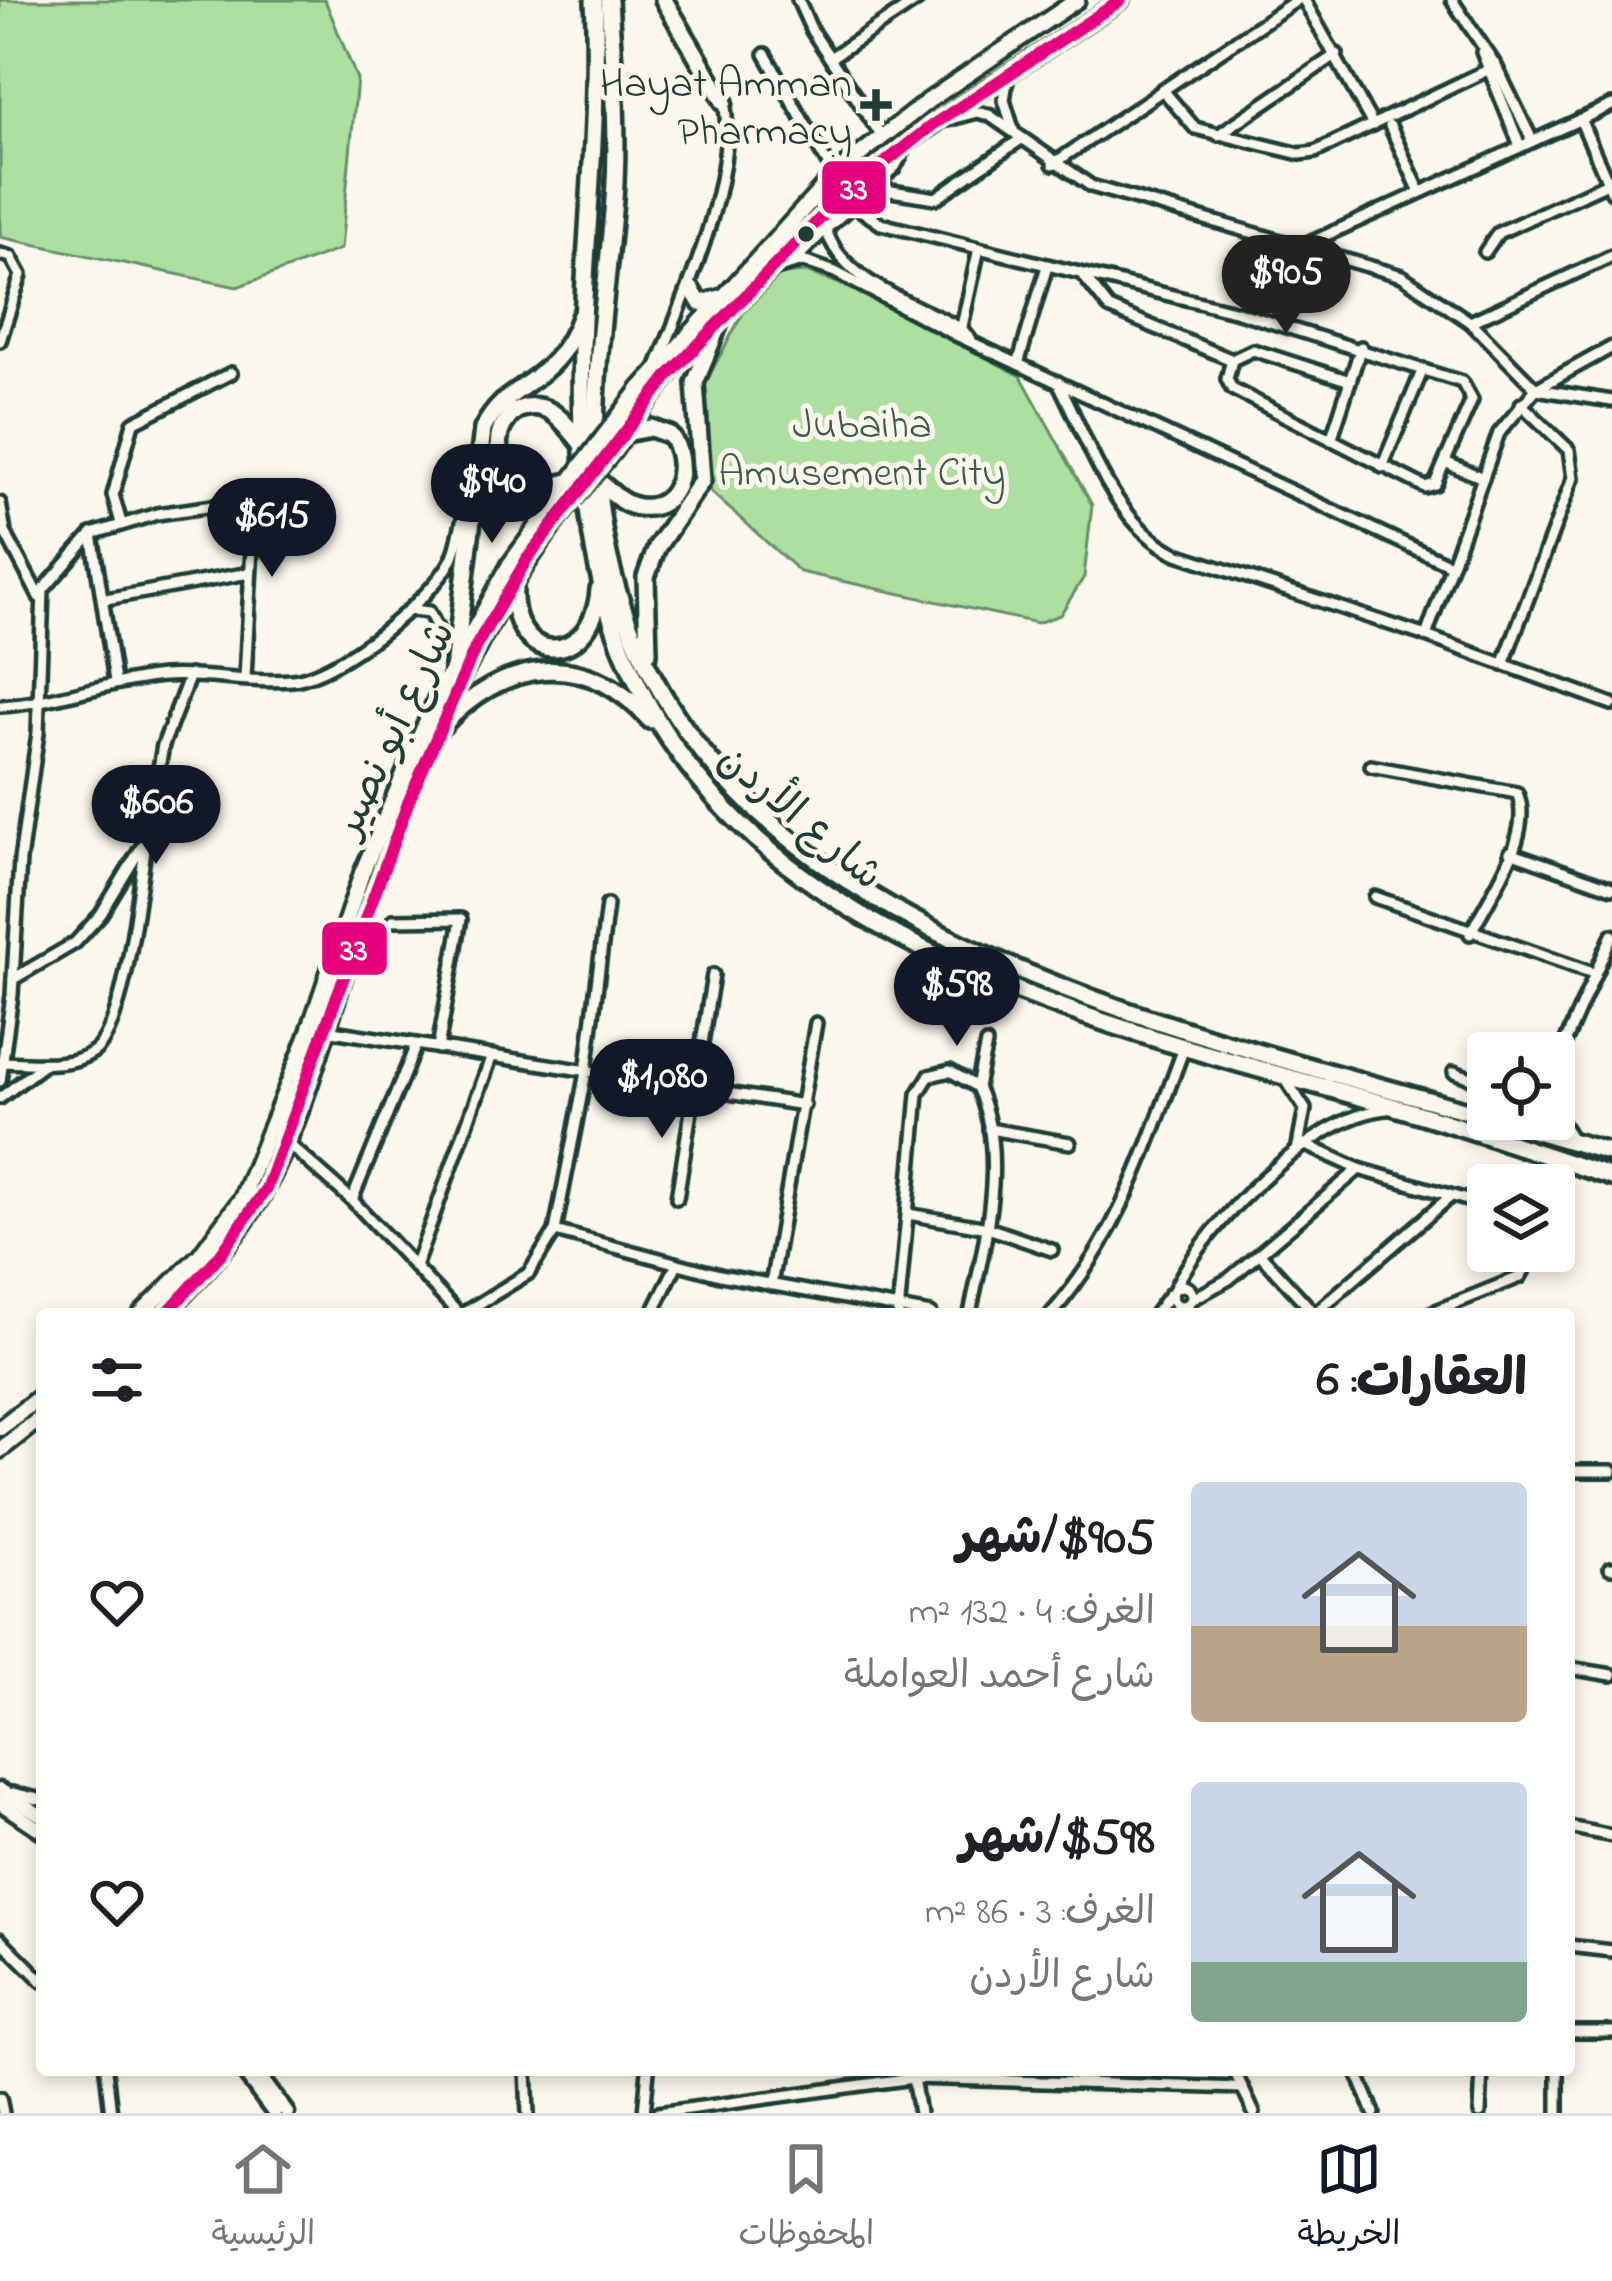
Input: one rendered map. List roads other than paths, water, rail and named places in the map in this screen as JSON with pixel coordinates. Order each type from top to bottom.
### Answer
[{"type":"highway","name":"شارع الأردن","points":[[594,0],[598,115],[579,388],[600,581],[631,669],[666,733],[716,798],[782,857],[872,920],[998,987],[1108,1028],[1399,1108],[1612,1177]]},
{"type":"highway","name":"شارع الأردن","points":[[610,0],[614,194],[595,410],[597,480],[611,572],[649,668],[692,736],[742,795],[870,897],[952,944],[1125,1011],[1467,1111]]},
{"type":"highway","points":[[664,0],[724,102]]},
{"type":"highway","points":[[455,661],[487,421],[505,400],[555,364],[588,295]]},
{"type":"highway","points":[[649,668],[644,585],[657,547],[702,480],[695,383],[721,317]]},
{"type":"highway","points":[[572,491],[540,487],[514,475],[500,453],[501,430],[515,411],[541,406],[557,415],[582,444]]},
{"type":"highway","points":[[597,480],[623,502],[641,507],[659,504],[675,489],[681,464],[670,435],[651,428],[625,433]]},
{"type":"highway","points":[[514,576],[517,626],[528,639],[552,647],[573,642],[588,631],[600,581]]},
{"type":"highway","points":[[441,727],[465,701],[495,682],[552,670],[616,690],[666,733]]},
{"type":"highway","name":"شارع الأردن","points":[[1566,1140],[1612,1154]]},
{"type":"main road","name":"شارع أبو نصير","points":[[147,1308],[200,1255],[253,1176],[362,873],[436,699],[510,564],[615,448],[721,317],[861,179],[1072,31],[1101,5],[1120,0]]},
{"type":"main road","name":"شارع أبو نصير","points":[[171,1308],[246,1220],[286,1142],[378,880],[441,727],[514,576],[572,491],[582,465],[657,366],[834,175],[881,135],[1071,3]]},
{"type":"main road","points":[[1071,3],[1072,31]]},
{"type":"main road","points":[[692,288],[700,303],[727,295]]},
{"type":"main road","points":[[0,1428],[36,1400]]},
{"type":"main road","points":[[0,1450],[36,1423]]},
{"type":"street","points":[[799,0],[830,58],[881,135]]},
{"type":"street","points":[[1053,164],[1300,0],[1337,54],[1373,125]]},
{"type":"street","points":[[1453,0],[1532,140]]},
{"type":"street","points":[[830,58],[912,2]]},
{"type":"street","points":[[765,54],[834,175]]},
{"type":"street","points":[[1218,135],[1337,54]]},
{"type":"street","points":[[1162,89],[1185,121],[1218,135],[1300,154],[1491,69]]},
{"type":"street","points":[[1491,69],[1520,146]]},
{"type":"street","points":[[1008,74],[1004,100],[1018,136]]},
{"type":"street","points":[[657,366],[692,288],[727,130],[724,102]]},
{"type":"street","points":[[1305,245],[1612,105]]},
{"type":"street","points":[[931,126],[976,112],[1018,136],[1053,164],[1113,194],[1402,276],[1470,322],[1536,389],[1612,400]]},
{"type":"street","points":[[1485,252],[1498,233],[1611,186],[1580,119]]},
{"type":"street","points":[[1390,126],[1420,192]]},
{"type":"street","points":[[871,188],[936,197],[1018,136]]},
{"type":"street","points":[[765,272],[794,261],[895,167],[908,144]]},
{"type":"street","points":[[852,204],[881,224],[1361,347],[1472,391],[1447,463],[1431,487],[1232,389],[1227,380],[1232,360]]},
{"type":"street","points":[[826,230],[850,268],[963,335]]},
{"type":"street","points":[[812,263],[830,243]]},
{"type":"street","points":[[963,335],[980,248]]},
{"type":"street","points":[[0,254],[11,257],[21,275],[0,341]]},
{"type":"street","points":[[1470,322],[1612,256]]},
{"type":"street","points":[[794,261],[812,263],[1448,564]]},
{"type":"street","points":[[1018,364],[1047,266]]},
{"type":"street","points":[[1082,274],[1109,308],[1232,360],[1253,350],[1350,381]]},
{"type":"street","points":[[1331,440],[1361,347]]},
{"type":"street","points":[[1426,636],[1448,564],[1499,433],[1536,389],[1612,347]]},
{"type":"street","points":[[1382,466],[1423,369]]},
{"type":"street","points":[[122,524],[113,495],[133,423],[231,373]]},
{"type":"street","points":[[1058,382],[1128,515],[1146,536],[1177,554],[1426,636],[1612,704]]},
{"type":"street","points":[[1502,664],[1573,478],[1569,450],[1521,404]]},
{"type":"street","points":[[1447,463],[1483,478]]},
{"type":"street","points":[[0,706],[40,704],[115,681],[190,675],[291,680],[314,675],[412,610],[451,562],[475,492]]},
{"type":"street","points":[[40,599],[58,568],[92,534],[209,504],[248,501],[254,510],[245,678]]},
{"type":"street","points":[[0,503],[5,532],[40,599],[40,704],[0,1081]]},
{"type":"street","points":[[92,534],[106,599],[115,681]]},
{"type":"street","points":[[106,599],[250,573]]},
{"type":"street","points":[[412,610],[429,611],[436,623],[436,699]]},
{"type":"street","points":[[1,1062],[46,1063],[86,1056],[106,1037],[124,971],[163,745],[190,675]]},
{"type":"street","points":[[1371,766],[1509,788],[1522,807],[1510,852],[1470,934]]},
{"type":"street","points":[[13,979],[75,943],[100,914],[147,838]]},
{"type":"street","points":[[1510,852],[1612,888]]},
{"type":"street","points":[[1375,897],[1470,934],[1593,973]]},
{"type":"street","points":[[470,1308],[529,1273],[555,1231],[586,1072],[607,905]]},
{"type":"street","points":[[393,920],[461,919],[438,1048]]},
{"type":"street","points":[[1569,1032],[1612,935]]},
{"type":"street","points":[[677,1198],[712,975]]},
{"type":"street","points":[[771,1285],[816,1022]]},
{"type":"street","points":[[326,1030],[804,1106]]},
{"type":"street","points":[[971,1308],[988,1228],[988,1129],[977,1087],[986,1044]]},
{"type":"street","points":[[352,1200],[416,1045]]},
{"type":"street","points":[[1056,1308],[1096,1258],[1115,1224],[1184,1048]]},
{"type":"street","points":[[416,1267],[491,1058]]},
{"type":"street","points":[[0,1098],[46,1063]]},
{"type":"street","points":[[897,1308],[922,1083],[950,1071],[977,1087]]},
{"type":"street","points":[[1454,1072],[1467,1077]]},
{"type":"street","points":[[1282,1077],[1305,1109],[1301,1146]]},
{"type":"street","points":[[1160,1308],[1197,1251],[1301,1146],[1354,1116],[1399,1108]]},
{"type":"street","points":[[988,1129],[1070,1143]]},
{"type":"street","points":[[286,1142],[352,1200],[454,1308]]},
{"type":"street","points":[[1301,1146],[1359,1169],[1467,1200]]},
{"type":"street","points":[[1173,1290],[1186,1288],[1190,1306],[1359,1169]]},
{"type":"street","points":[[1321,1308],[1451,1196]]},
{"type":"street","points":[[908,1214],[988,1228],[1052,1250]]},
{"type":"street","points":[[555,1231],[677,1264],[887,1308]]},
{"type":"street","points":[[1260,1253],[1309,1308]]},
{"type":"street","points":[[655,1308],[677,1264]]},
{"type":"street","points":[[1443,1308],[1523,1272]]},
{"type":"street","points":[[1575,1471],[1612,1471]]},
{"type":"street","points":[[1575,1669],[1612,1675]]},
{"type":"street","points":[[0,1789],[36,1798]]},
{"type":"street","points":[[0,1789],[36,1812]]},
{"type":"street","points":[[0,1803],[36,1827]]},
{"type":"street","points":[[1575,1828],[1612,1836]]},
{"type":"street","points":[[0,1940],[36,1975]]},
{"type":"street","points":[[1575,1947],[1612,1952]]},
{"type":"street","points":[[1575,2032],[1612,2032]]},
{"type":"street","points":[[107,2076],[111,2113]]},
{"type":"street","points":[[246,2076],[274,2113]]},
{"type":"street","points":[[259,2076],[287,2113]]},
{"type":"street","points":[[526,2076],[528,2113]]},
{"type":"street","points":[[644,2113],[647,2076]]},
{"type":"street","points":[[854,2076],[855,2084]]},
{"type":"street","points":[[1237,2076],[1254,2113]]},
{"type":"street","points":[[1359,2076],[1374,2113]]},
{"type":"street","points":[[1480,2113],[1482,2076]]},
{"type":"street","points":[[1558,2076],[1558,2113]]},
{"type":"street","points":[[913,2078],[919,2113]]},
{"type":"street","points":[[658,2113],[913,2078],[1243,2088]]},
{"type":"street","points":[[0,2098],[3,2113]]},
{"type":"place","name":"Hayat Amman Pharmacy","points":[[876,105]]},
{"type":"park label","name":"Jubaiha Amusement City","points":[[862,446]]}]
